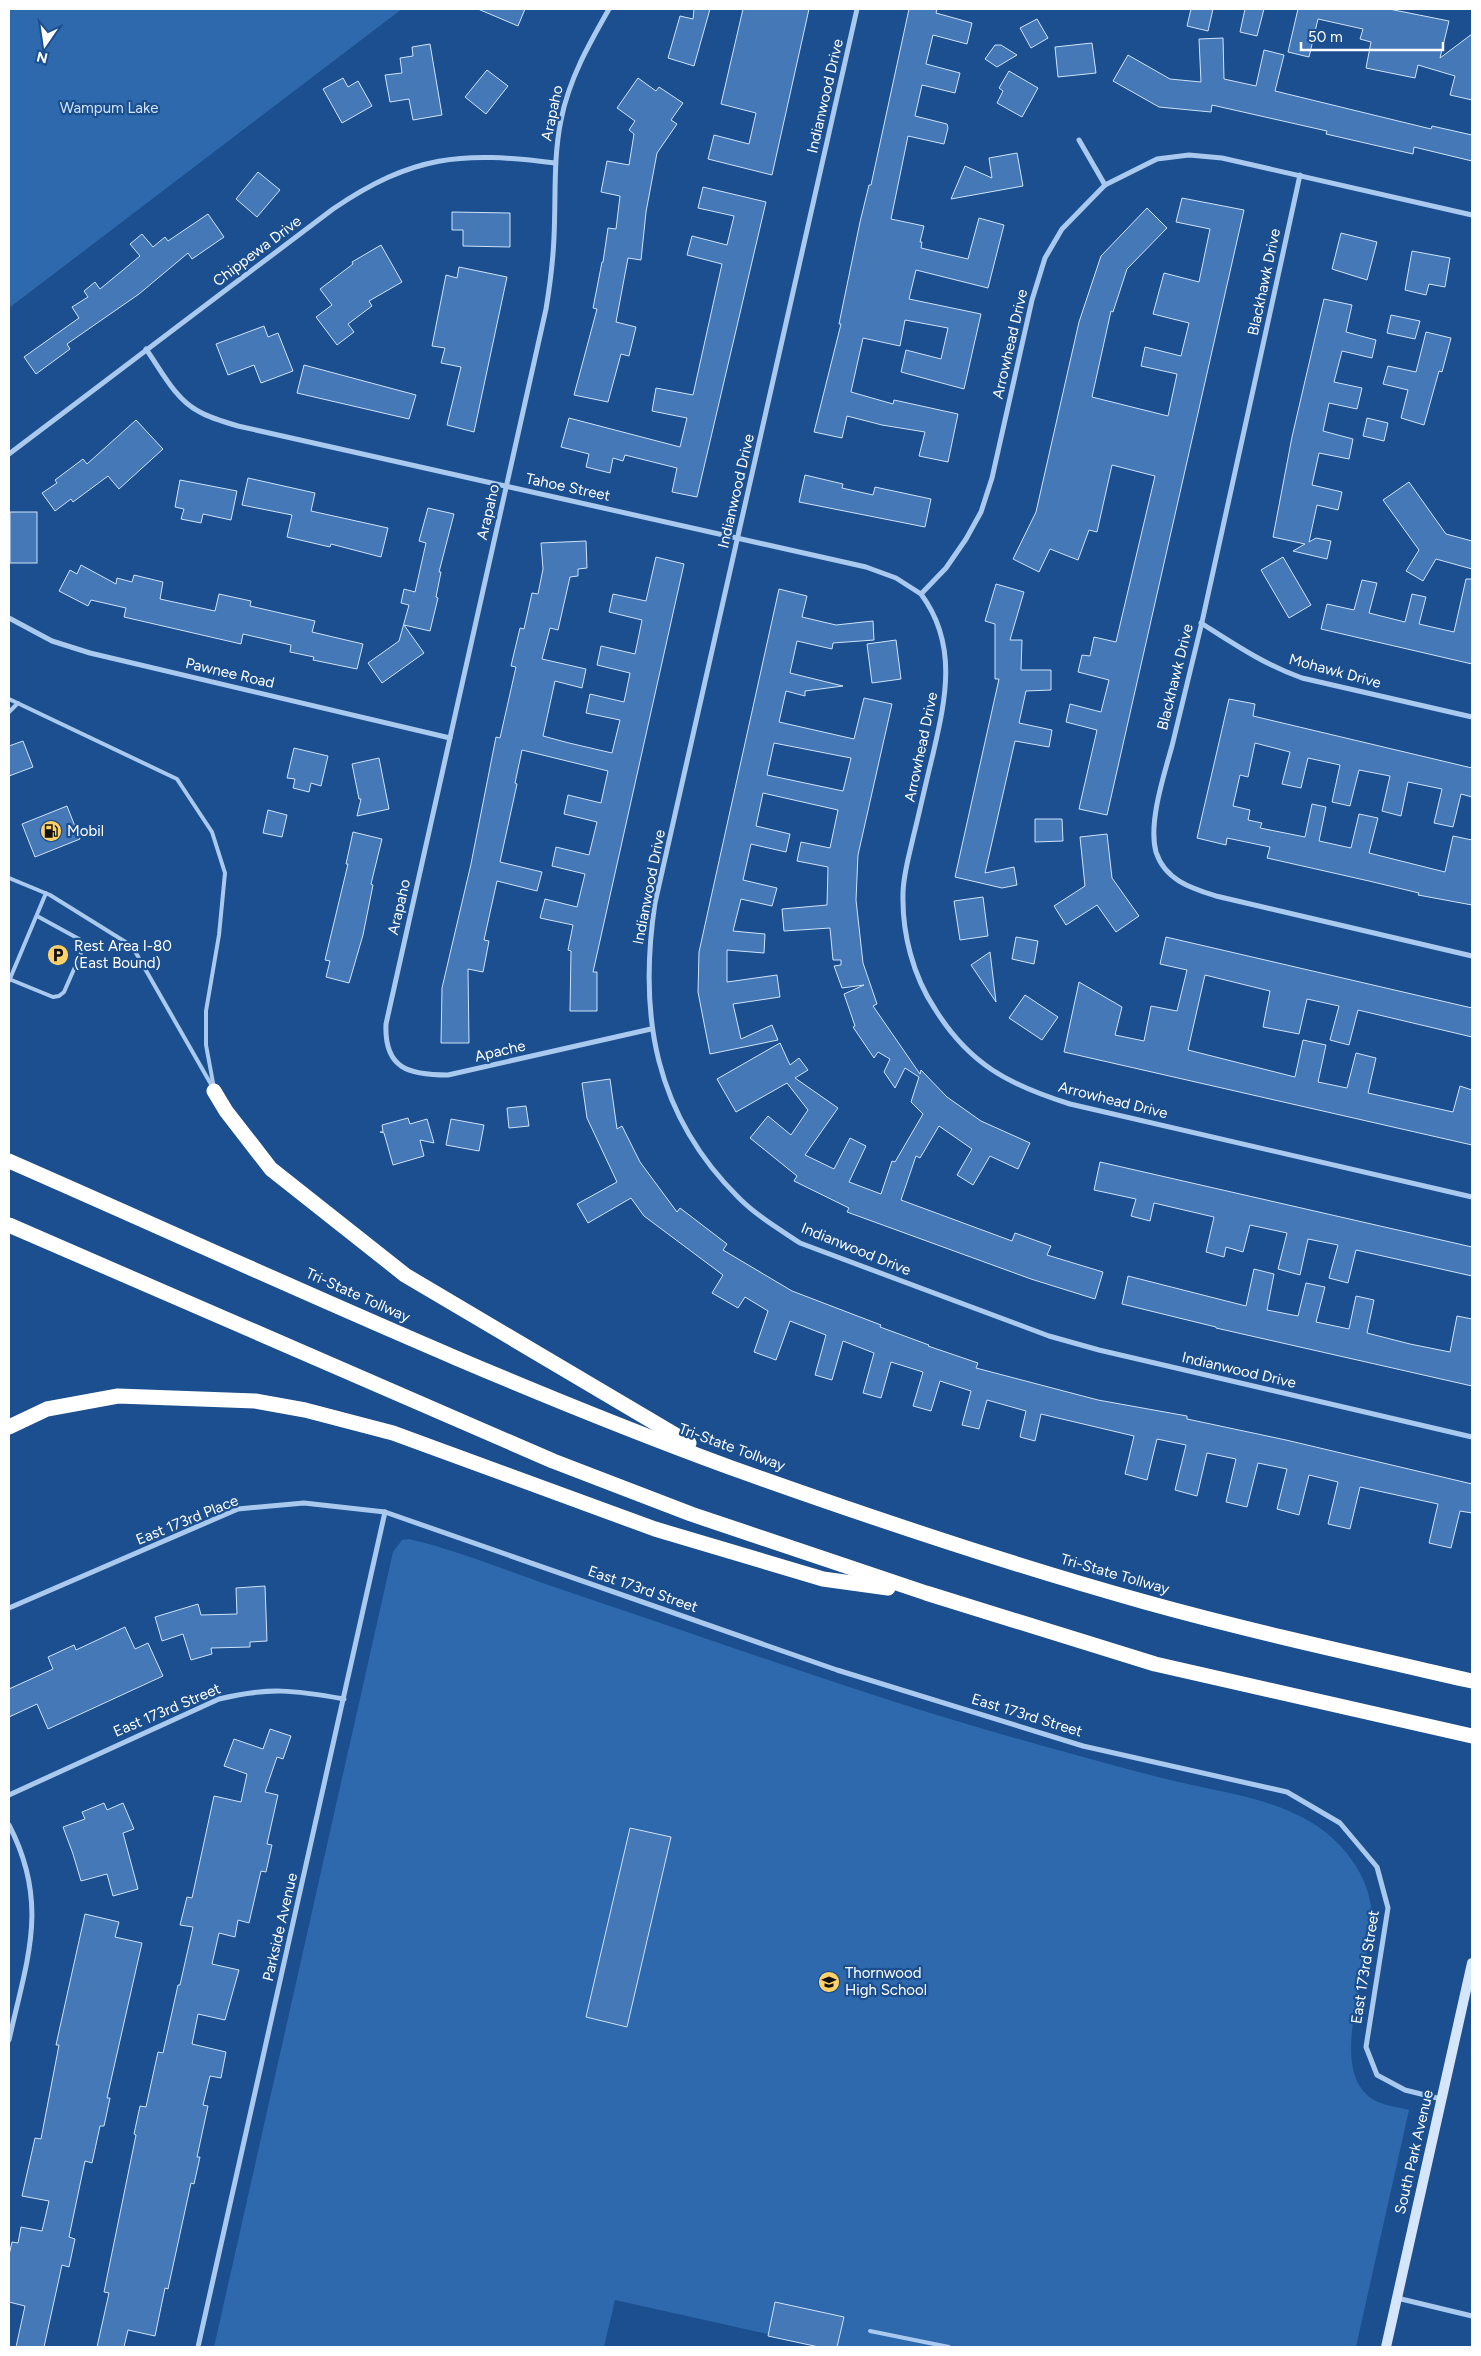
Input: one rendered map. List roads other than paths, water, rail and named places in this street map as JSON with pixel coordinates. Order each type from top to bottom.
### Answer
[{"type":"highway","points":[[214,1090],[226,1111],[271,1169],[405,1275],[727,1466]]},
{"type":"highway","name":"Tri-State Tollway","points":[[9,1160],[497,1375],[727,1466],[972,1550],[1143,1602],[1472,1681]]},
{"type":"highway","points":[[9,1225],[552,1461],[691,1514],[926,1593],[1156,1664],[1472,1736]]},
{"type":"highway","points":[[9,1427],[47,1409],[118,1396],[255,1401],[305,1410],[393,1433],[655,1529],[824,1579],[926,1593]]},
{"type":"street","name":"Arapaho","points":[[386,1024],[507,486],[552,273],[555,163],[561,119],[570,85],[582,57],[609,9]]},
{"type":"street","name":"Indianwood Drive","points":[[857,9],[655,903],[649,942],[648,977],[651,1029],[658,1062],[673,1103],[692,1139],[715,1173],[740,1199],[766,1221],[800,1243],[1050,1336],[1099,1350],[1472,1437]]},
{"type":"street","points":[[1079,140],[1105,185]]},
{"type":"street","name":"Chippewa Drive","points":[[9,454],[333,209],[361,190],[394,174],[426,162],[464,157],[503,156],[555,163]]},
{"type":"street","name":"Arrowhead Drive","points":[[1472,215],[1222,158],[1189,156],[1157,160],[1105,185],[1062,229],[1045,258],[1032,300],[992,478],[980,512],[966,539],[946,568],[921,594],[932,609],[938,624],[945,652],[947,685],[909,857],[903,894],[905,927],[912,960],[928,999],[948,1030],[973,1057],[1002,1076],[1032,1092],[1070,1104],[1472,1196]]},
{"type":"street","name":"Blackhawk Drive","points":[[1300,175],[1202,623],[1156,814],[1154,831],[1156,851],[1162,866],[1174,878],[1190,888],[1216,896],[1472,956]]},
{"type":"street","name":"Tahoe Street","points":[[146,350],[180,398],[196,411],[216,419],[866,567],[896,578],[921,594]]},
{"type":"street","name":"Pawnee Road","points":[[9,618],[52,641],[90,653],[450,738]]},
{"type":"street","name":"Mohawk Drive","points":[[1202,623],[1276,669],[1302,678],[1472,717]]},
{"type":"street","name":"Apache","points":[[386,1024],[385,1040],[389,1053],[396,1063],[408,1071],[425,1075],[448,1075],[476,1070],[651,1029]]},
{"type":"street","name":"East 173rd Place","points":[[9,1608],[238,1510],[304,1503],[385,1512]]},
{"type":"street","name":"Parkside Avenue","points":[[198,2347],[385,1512]]},
{"type":"street","name":"East 173rd Street","points":[[385,1512],[837,1670],[1083,1746],[1287,1792],[1340,1823],[1377,1867],[1388,1908],[1366,2047],[1376,2075],[1405,2090],[1441,2099]]},
{"type":"street","name":"East 173rd Street","points":[[9,1795],[219,1699],[252,1692],[283,1689],[344,1699]]},
{"type":"street","points":[[9,1825],[24,1858],[32,1889],[33,1916],[29,1949],[9,2040]]},
{"type":"street","name":"South Park Avenue","points":[[1386,2347],[1472,1963]]},
{"type":"street","points":[[1397,2297],[1472,2316]]},
{"type":"lane","points":[[9,699],[177,779],[212,832],[225,873],[220,935],[206,1011],[206,1045],[214,1090]]},
{"type":"lane","points":[[9,712],[18,703]]},
{"type":"lane","points":[[9,878],[46,894],[132,946],[214,1090]]},
{"type":"lane","points":[[36,916],[79,939],[82,950],[64,992],[59,996],[53,997],[9,980],[36,916],[46,894]]},
{"type":"lane","points":[[870,2331],[949,2347]]},
{"type":"place","name":"Mobil","points":[[51,831]]},
{"type":"place","name":"Rest Area I-80 (East Bound)","points":[[58,955]]},
{"type":"place","name":"Thornwood High School","points":[[829,1982]]},
{"type":"park label","name":"Wampum Lake","points":[[109,108]]}]
